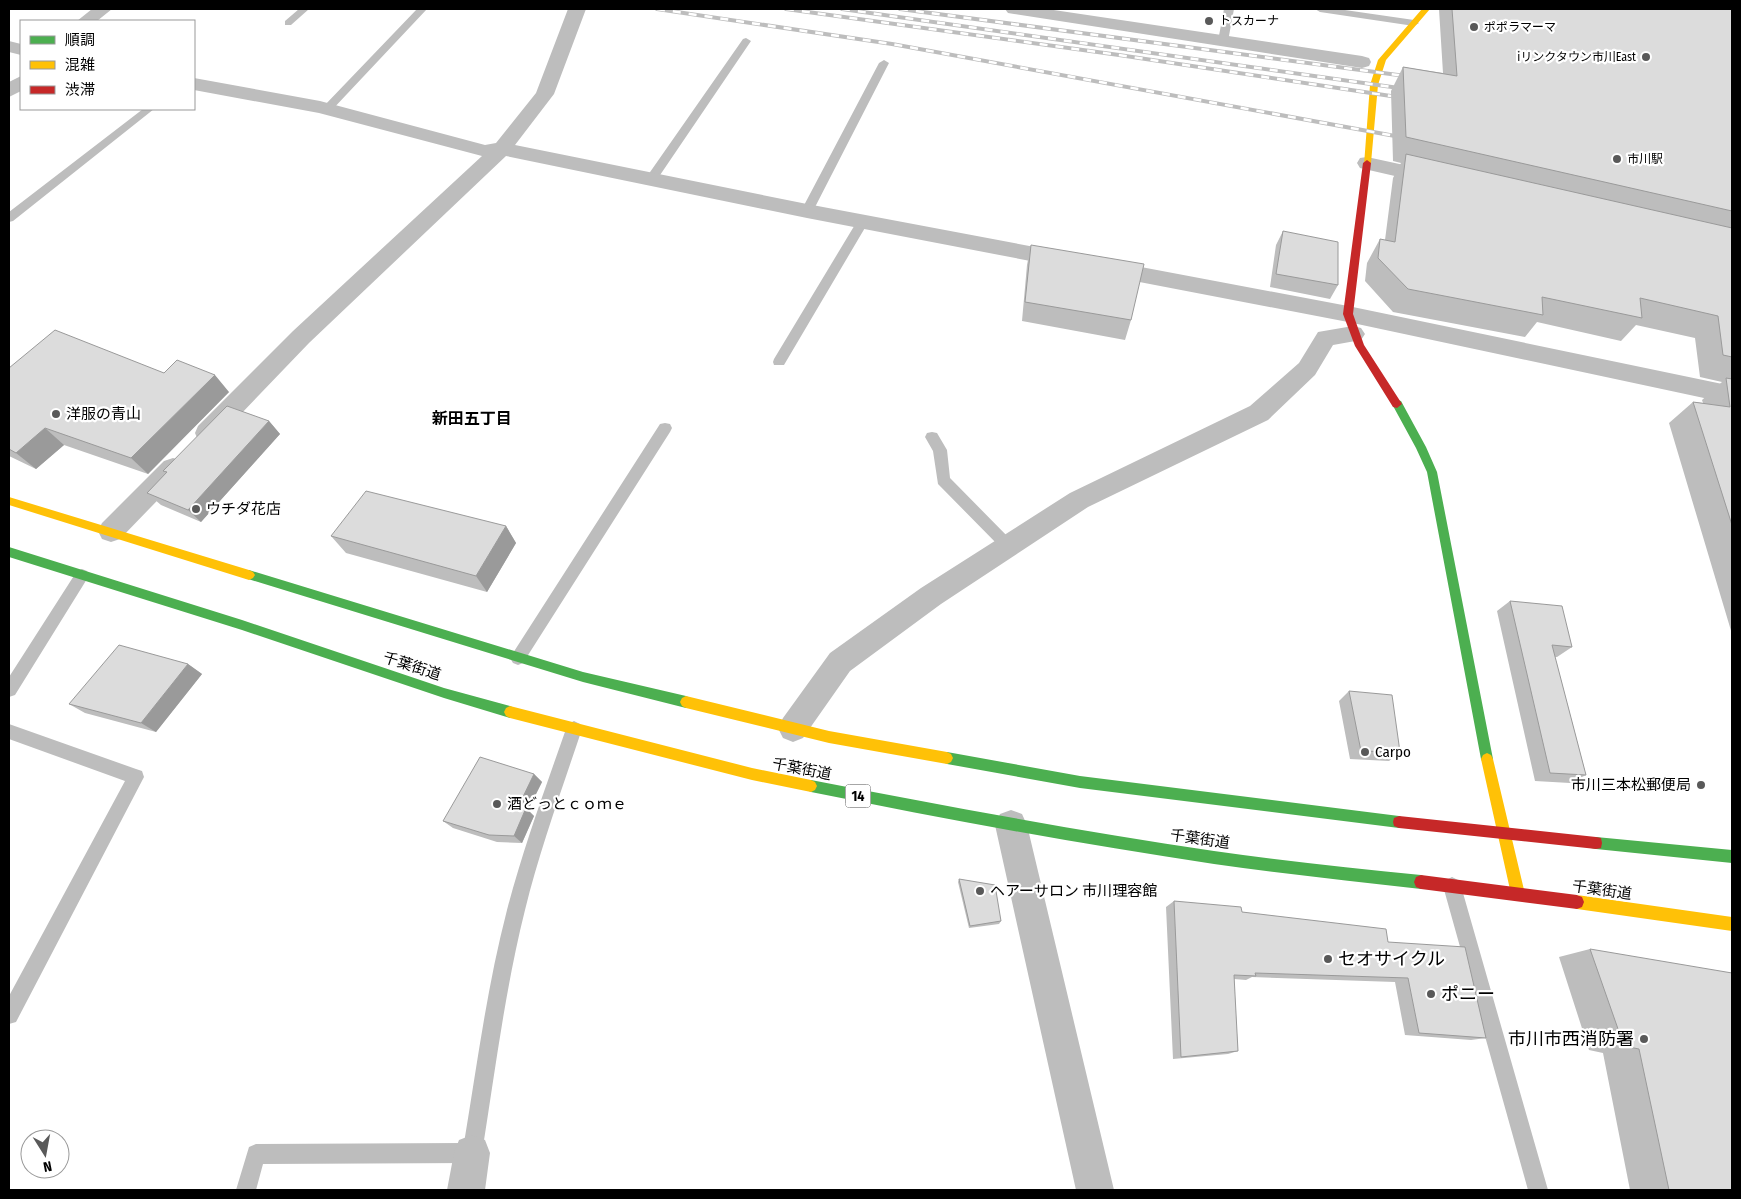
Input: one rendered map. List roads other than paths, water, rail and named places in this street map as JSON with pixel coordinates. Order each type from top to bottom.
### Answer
[{"type":"main road","points":[[1426,9],[1382,60],[1374,85],[1350,324],[1418,440],[1432,472],[1483,740],[1518,894]]},
{"type":"main road","points":[[9,501],[518,658],[628,689],[793,728],[956,761],[1080,782],[1266,807],[1732,857]]},
{"type":"main road","name":"千葉街道","points":[[9,552],[242,625],[444,693],[574,729],[752,774],[1011,825],[1216,857],[1518,894],[1732,924]]},
{"type":"street","points":[[87,20],[103,9]]},
{"type":"street","points":[[111,531],[301,337],[502,149],[545,94],[577,9]]},
{"type":"street","points":[[1014,9],[1362,62]]},
{"type":"street","points":[[9,91],[20,83]]},
{"type":"street","points":[[195,84],[327,109],[485,151],[502,149],[652,178],[1350,324],[1732,395]]},
{"type":"street","points":[[1367,163],[1454,183]]},
{"type":"street","points":[[793,728],[840,662],[931,596],[1079,500],[1259,413],[1307,369],[1326,338],[1350,324]]},
{"type":"street","points":[[1011,825],[1095,1190]]},
{"type":"street","points":[[466,1190],[472,1153]]},
{"type":"lane","points":[[288,23],[304,9]]},
{"type":"lane","points":[[327,109],[422,9]]},
{"type":"lane","points":[[1223,41],[1229,9]]},
{"type":"lane","points":[[1320,9],[1414,23]]},
{"type":"lane","points":[[652,178],[746,41]]},
{"type":"lane","points":[[807,211],[884,63]]},
{"type":"lane","points":[[9,218],[148,110]]},
{"type":"lane","points":[[779,362],[863,221]]},
{"type":"lane","points":[[518,658],[665,428]]},
{"type":"lane","points":[[932,437],[940,450],[942,480],[1008,546]]},
{"type":"lane","points":[[9,690],[82,575]]},
{"type":"lane","points":[[246,1190],[256,1154],[472,1153],[501,980],[516,910],[574,729]]},
{"type":"lane","points":[[9,732],[136,778],[9,1015]]},
{"type":"lane","points":[[1452,886],[1538,1190]]},
{"type":"railway","points":[[657,9],[892,44],[1406,138]]},
{"type":"railway","points":[[786,9],[1119,55],[1404,98]]},
{"type":"railway","points":[[842,9],[1406,89]]},
{"type":"railway","points":[[900,9],[1413,77]]},
{"type":"place","name":"トスカーナ","points":[[1209,21]]},
{"type":"place","name":"ポポラマーマ","points":[[1474,27]]},
{"type":"place","name":"iリンクタウン市川East","points":[[1646,57]]},
{"type":"place","name":"市川駅","points":[[1617,159]]},
{"type":"place","name":"洋服の青山","points":[[56,414]]},
{"type":"place","name":"ウチダ花店","points":[[196,509]]},
{"type":"place","name":"Carpo","points":[[1365,752]]},
{"type":"place","name":"市川三本松郵便局","points":[[1701,785]]},
{"type":"place","name":"酒どっとｃｏｍｅ","points":[[497,804]]},
{"type":"place","name":"ヘアーサロン 市川理容館","points":[[980,891]]},
{"type":"place","name":"セオサイクル","points":[[1328,959]]},
{"type":"place","name":"ポニー","points":[[1431,994]]},
{"type":"place","name":"市川市西消防署","points":[[1644,1039]]},
{"type":"district","name":"新田五丁目","points":[[472,418]]}]
